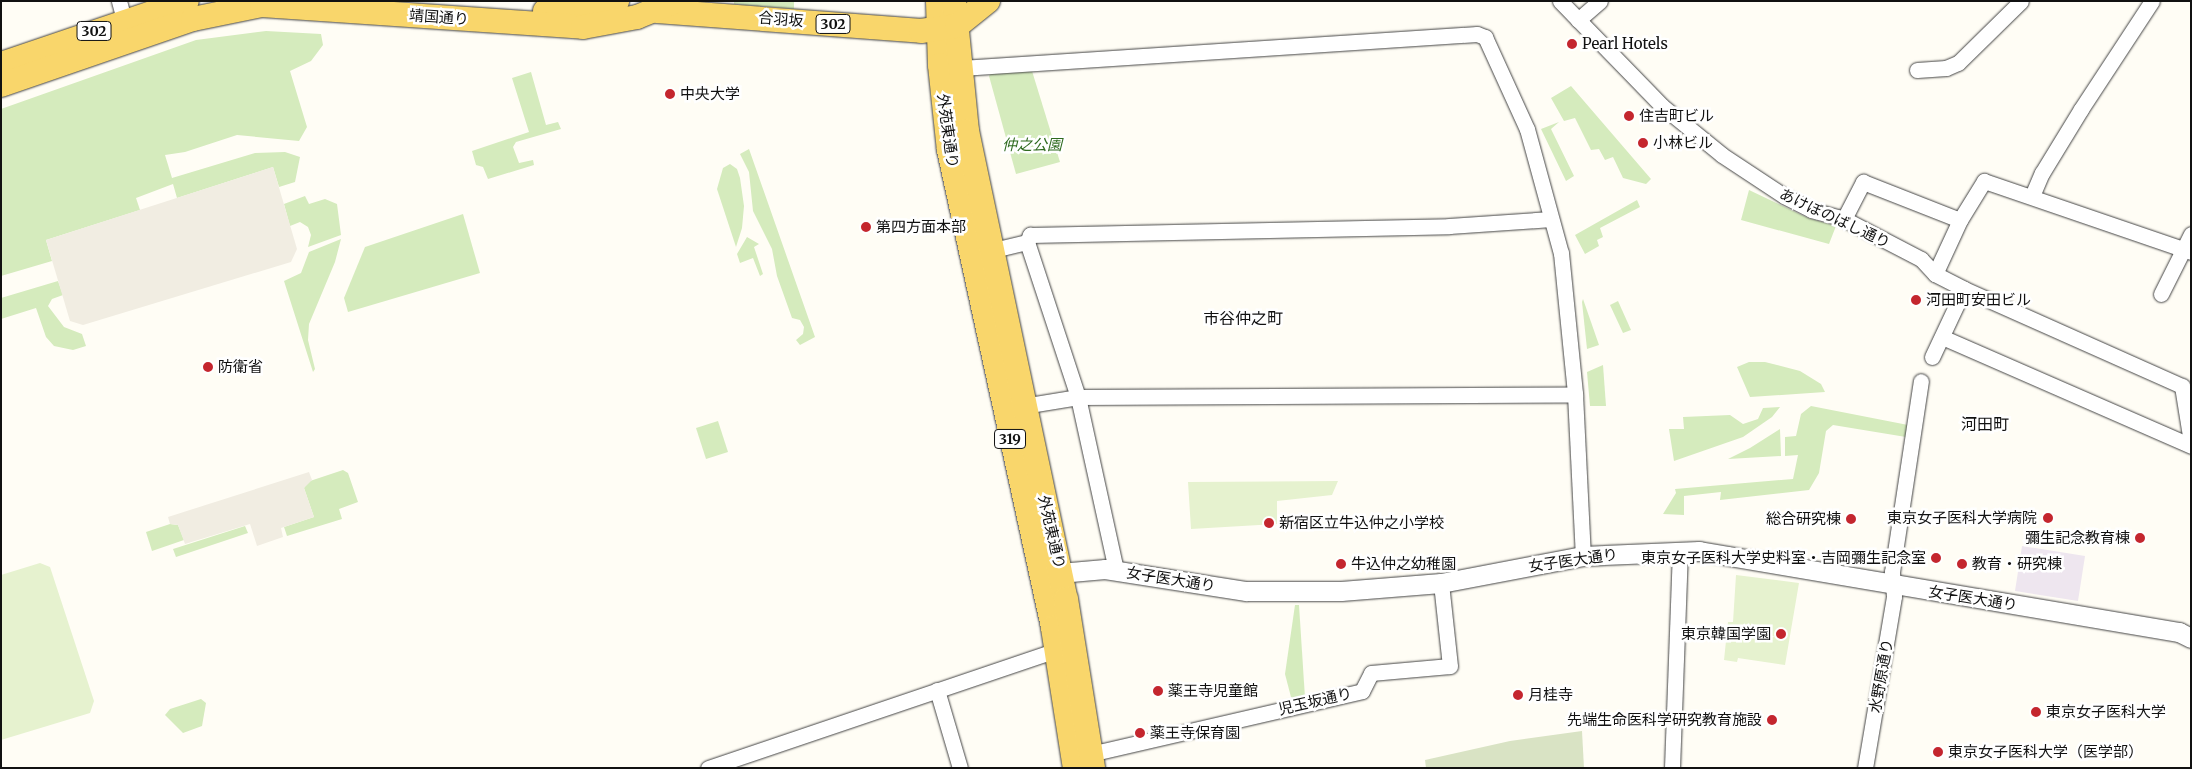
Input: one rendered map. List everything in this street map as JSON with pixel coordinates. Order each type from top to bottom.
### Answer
[{"type":"main road","name":"302","points":[[1,64],[122,11],[187,1]]},
{"type":"main road","name":"靖国通り","points":[[448,1],[586,9],[617,1]]},
{"type":"main road","name":"靖国通り","points":[[1,85],[193,19],[262,5],[583,27],[621,21],[653,6],[676,1]]},
{"type":"main road","points":[[676,1],[698,4],[728,14]]},
{"type":"main road","name":"外苑東通り","points":[[938,1],[961,68],[981,253]]},
{"type":"main road","name":"外苑東通り","points":[[954,1],[948,28],[949,150],[981,253],[1051,574],[1086,763]]},
{"type":"main road","points":[[948,28],[988,1]]},
{"type":"main road","name":"合羽坂","points":[[653,6],[920,31],[948,28]]},
{"type":"main road","name":"外苑東通り","points":[[1051,574],[1057,650],[1086,763]]},
{"type":"street","name":"あけぼのばし通り","points":[[1560,1],[1662,106],[1722,155],[1784,196],[1811,210],[1844,219],[1921,259],[1935,274],[1964,288],[2182,386],[2191,442]]},
{"type":"street","points":[[1578,20],[1600,1]]},
{"type":"street","points":[[1917,70],[1946,68],[1958,63],[2021,1]]},
{"type":"street","points":[[2032,196],[2071,125],[2152,1]]},
{"type":"street","points":[[961,68],[1477,34],[1485,37],[1527,129],[1567,288],[1575,394],[1583,556]]},
{"type":"street","points":[[1935,274],[1960,220],[1984,181],[2187,251]]},
{"type":"street","points":[[1844,219],[1862,182],[1960,220]]},
{"type":"street","points":[[1116,570],[1078,397],[1027,242],[1030,235],[1449,226],[1551,219]]},
{"type":"street","points":[[2161,294],[2187,251],[2191,234]]},
{"type":"street","points":[[981,253],[1027,242]]},
{"type":"street","points":[[1932,357],[1964,288]]},
{"type":"street","points":[[1942,337],[2191,446]]},
{"type":"street","name":"水野原通り","points":[[1865,768],[1894,596],[1892,585],[1922,381]]},
{"type":"street","points":[[1014,408],[1078,397],[1575,394]]},
{"type":"street","points":[[1672,768],[1680,550]]},
{"type":"street","name":"女子医大通り","points":[[1051,574],[1116,570],[1246,591],[1341,591],[1442,583],[1583,556],[1680,550],[2178,632],[2191,638]]},
{"type":"street","name":"児玉坂通り","points":[[1086,763],[1362,691],[1371,673],[1450,666],[1442,583]]},
{"type":"street","points":[[708,768],[1057,650]]},
{"type":"street","points":[[937,690],[960,768]]},
{"type":"shaded area","points":[[273,167],[297,249],[291,262],[83,325],[70,321],[46,240]]},
{"type":"shaded area","points":[[309,472],[312,480],[304,488],[314,517],[281,528],[283,537],[257,546],[250,524],[185,544],[178,525],[170,524],[168,517]]},
{"type":"shaded area","points":[[2022,546],[2085,556],[2078,601],[2015,591]]},
{"type":"green space","points":[[734,1],[794,1],[794,9],[734,4]]},
{"type":"green space","points":[[266,31],[321,34],[323,45],[311,61],[290,71],[307,127],[299,141],[237,135],[185,152],[165,155],[172,178],[255,153],[285,152],[300,157],[295,182],[279,187],[273,167],[177,198],[173,184],[136,198],[140,210],[46,240],[52,261],[1,276],[1,109],[196,40]]},
{"type":"green space","name":"仲之公園","points":[[1032,71],[1060,162],[1016,174],[989,76],[992,72]]},
{"type":"green space","points":[[531,72],[546,125],[558,122],[561,129],[516,142],[513,147],[519,163],[533,160],[534,165],[488,179],[483,167],[476,165],[472,151],[529,132],[512,78]]},
{"type":"green space","points":[[1571,86],[1651,179],[1646,184],[1623,178],[1613,157],[1605,160],[1599,149],[1591,150],[1575,118],[1564,121],[1551,98]]},
{"type":"green space","points":[[1559,122],[1551,129],[1574,176],[1566,181],[1541,129]]},
{"type":"green space","points":[[749,149],[815,337],[800,345],[796,340],[803,334],[804,327],[800,320],[792,318],[777,276],[772,249],[753,211],[749,172],[740,154]]},
{"type":"green space","points":[[730,164],[737,169],[740,178],[744,206],[742,228],[736,247],[717,189],[723,168]]},
{"type":"green space","points":[[1749,190],[1808,218],[1836,226],[1829,244],[1741,220]]},
{"type":"green space","points":[[305,196],[309,204],[325,199],[337,204],[341,235],[308,247],[311,235],[308,227],[300,222],[290,226],[284,204]]},
{"type":"green space","points":[[1637,200],[1640,207],[1600,228],[1603,237],[1597,240],[1599,246],[1585,254],[1575,235]]},
{"type":"green space","points":[[463,214],[480,273],[348,312],[344,298],[365,247]]},
{"type":"green space","points":[[747,237],[759,244],[754,247],[763,274],[760,276],[753,258],[740,263],[737,254]]},
{"type":"green space","points":[[341,239],[335,262],[309,324],[308,340],[315,369],[313,372],[284,281],[301,273],[309,252]]},
{"type":"green space","points":[[58,281],[63,295],[52,299],[48,306],[64,327],[82,334],[86,346],[73,350],[54,346],[46,337],[36,308],[1,319],[1,298]]},
{"type":"green space","points":[[1583,299],[1599,345],[1587,349],[1582,302]]},
{"type":"green space","points":[[1618,301],[1631,330],[1623,333],[1610,305]]},
{"type":"green space","points":[[1749,362],[1765,362],[1800,371],[1821,384],[1825,392],[1750,397],[1737,367]]},
{"type":"green space","points":[[1603,365],[1606,406],[1590,406],[1587,372]]},
{"type":"green space","points":[[1811,406],[1908,425],[1906,437],[1833,425],[1826,431],[1819,473],[1809,490],[1720,500],[1721,492],[1684,496],[1684,515],[1663,514],[1676,493],[1675,489],[1793,479],[1798,455],[1785,456],[1785,437],[1796,436],[1801,414]]},
{"type":"green space","points":[[1780,407],[1772,417],[1743,437],[1674,461],[1669,429],[1684,429],[1683,417],[1730,415],[1743,424],[1758,419],[1763,408]]},
{"type":"green space","points":[[718,421],[728,452],[706,459],[696,428]]},
{"type":"green space","points":[[1780,429],[1781,456],[1728,459],[1750,448]]},
{"type":"green space","points":[[343,470],[348,473],[358,502],[339,509],[342,519],[287,536],[284,527],[314,517],[304,488],[307,482]]},
{"type":"green space","points":[[1338,481],[1332,495],[1277,501],[1277,524],[1191,529],[1188,482]]},
{"type":"green space","points":[[170,524],[178,525],[184,540],[152,551],[146,532]]},
{"type":"green space","points":[[245,526],[248,533],[176,557],[173,549]]},
{"type":"green space","points":[[40,563],[50,567],[94,701],[90,713],[1,740],[1,575]]},
{"type":"green space","points":[[1736,575],[1799,583],[1785,665],[1738,658],[1737,662],[1724,660],[1728,622],[1733,622]]},
{"type":"green space","points":[[1295,605],[1299,605],[1305,698],[1292,701],[1285,674]]},
{"type":"green space","points":[[201,699],[206,703],[202,726],[183,733],[165,715],[170,709]]},
{"type":"green space","points":[[1582,731],[1584,768],[1426,768],[1425,760],[1510,741]]},
{"type":"place","name":"Pearl Hotels","points":[[1572,44]]},
{"type":"place","name":"中央大学","points":[[670,94]]},
{"type":"place","name":"住吉町ビル","points":[[1629,116]]},
{"type":"place","name":"小林ビル","points":[[1643,143]]},
{"type":"place","name":"第四方面本部","points":[[866,227]]},
{"type":"place","name":"河田町安田ビル","points":[[1916,300]]},
{"type":"place","name":"防衛省","points":[[208,367]]},
{"type":"place","name":"東京女子医科大学病院","points":[[2048,518]]},
{"type":"place","name":"総合研究棟","points":[[1851,519]]},
{"type":"place","name":"新宿区立牛込仲之小学校","points":[[1269,523]]},
{"type":"place","name":"彌生記念教育棟","points":[[2140,538]]},
{"type":"place","name":"東京女子医科大学史料室・吉岡彌生記念室","points":[[1936,558]]},
{"type":"place","name":"牛込仲之幼稚園","points":[[1341,564]]},
{"type":"place","name":"教育・研究棟","points":[[1962,564]]},
{"type":"place","name":"東京韓国学園","points":[[1781,634]]},
{"type":"place","name":"薬王寺児童館","points":[[1158,691]]},
{"type":"place","name":"月桂寺","points":[[1518,695]]},
{"type":"place","name":"東京女子医科大学","points":[[2036,712]]},
{"type":"place","name":"先端生命医科学研究教育施設","points":[[1772,720]]},
{"type":"place","name":"薬王寺保育園","points":[[1140,733]]},
{"type":"place","name":"東京女子医科大学（医学部）","points":[[1938,752]]},
{"type":"district","name":"市谷仲之町","points":[[1243,318]]},
{"type":"district","name":"河田町","points":[[1985,424]]}]
